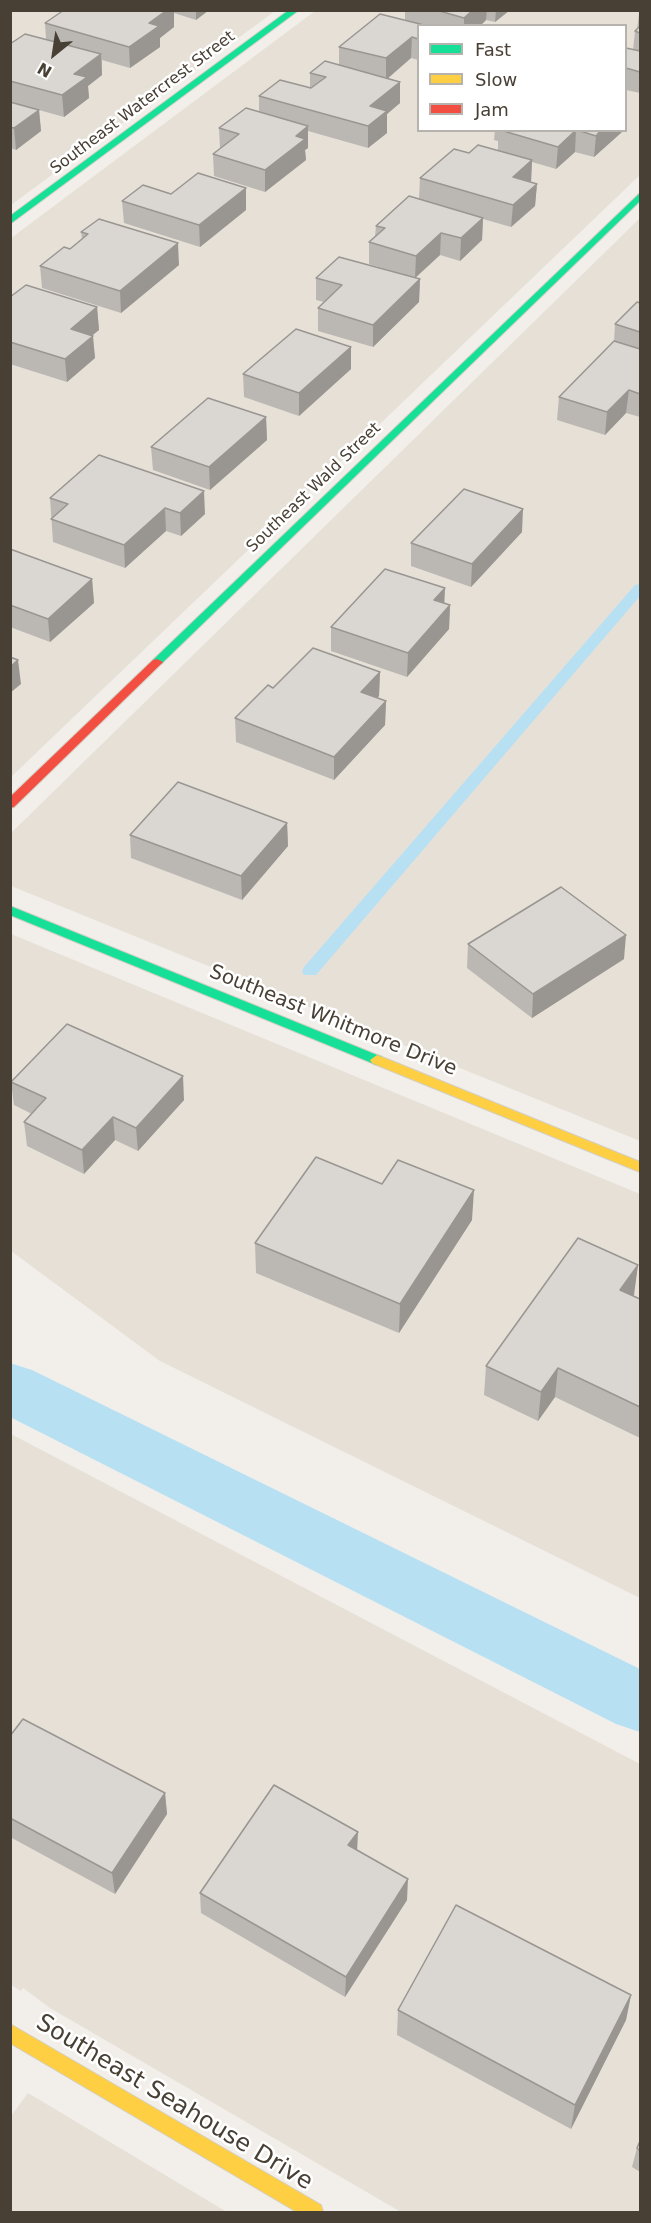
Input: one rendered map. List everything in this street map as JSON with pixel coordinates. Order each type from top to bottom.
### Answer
[{"type":"street","name":"Southeast Watercrest Street","points":[[10,221],[295,10]]},
{"type":"street","name":"Southeast Wald Street","points":[[10,804],[640,196]]},
{"type":"street","name":"Southeast Whitmore Drive","points":[[10,910],[640,1167]]},
{"type":"street","name":"Southeast Seahouse Drive","points":[[10,2033],[314,2212]]},
{"type":"shaded area","points":[[11,11],[275,11],[11,205]]},
{"type":"shaded area","points":[[315,11],[640,11],[640,175],[11,777],[11,238]]},
{"type":"shaded area","points":[[640,218],[640,1141],[11,886],[11,833]]},
{"type":"shaded area","points":[[11,934],[640,1194],[640,1598],[160,1361],[11,1251]]},
{"type":"shaded area","points":[[11,1434],[640,1764],[640,2212],[401,2212],[50,2008],[23,1988],[21,1991],[11,1985]]},
{"type":"shaded area","points":[[28,2093],[227,2212],[11,2212],[11,2116]]},
{"type":"building","points":[[64,10],[167,10],[149,23],[159,26],[129,47],[45,23]]},
{"type":"building","points":[[436,10],[473,10],[464,18]]},
{"type":"building","points":[[380,14],[420,24],[417,24],[417,39],[412,37],[386,58],[339,47]]},
{"type":"building","points":[[25,34],[101,54],[74,74],[87,77],[62,95],[10,81],[10,44]]},
{"type":"building","points":[[627,48],[640,51],[640,72],[627,68]]},
{"type":"building","points":[[325,61],[400,82],[370,106],[387,111],[368,126],[259,96],[280,80],[311,88],[326,77],[310,73]]},
{"type":"building","points":[[10,102],[39,110],[14,128],[10,127]]},
{"type":"building","points":[[246,108],[308,126],[296,136],[305,139],[265,170],[213,154],[239,134],[219,128]]},
{"type":"building","points":[[507,132],[574,132],[558,147]]},
{"type":"building","points":[[583,132],[599,132],[596,136]]},
{"type":"building","points":[[478,145],[532,160],[513,177],[537,184],[513,205],[420,178],[454,149],[469,153]]},
{"type":"building","points":[[198,173],[246,188],[199,225],[122,201],[143,185],[171,194]]},
{"type":"building","points":[[409,196],[483,218],[461,238],[441,233],[416,256],[369,242],[385,228],[376,226]]},
{"type":"building","points":[[99,219],[178,243],[120,291],[40,266],[64,247],[70,249],[88,234],[81,232]]},
{"type":"building","points":[[339,257],[420,279],[373,325],[318,308],[342,285],[316,278]]},
{"type":"building","points":[[26,285],[97,307],[71,329],[93,336],[65,359],[10,342],[10,297]]},
{"type":"building","points":[[637,302],[640,303],[640,332],[615,324]]},
{"type":"building","points":[[296,329],[351,347],[299,393],[243,374]]},
{"type":"building","points":[[614,341],[640,349],[640,394],[629,390],[607,412],[559,397]]},
{"type":"building","points":[[208,398],[266,417],[209,467],[151,447]]},
{"type":"building","points":[[99,455],[204,491],[180,513],[165,508],[124,545],[51,519],[68,504],[50,498]]},
{"type":"building","points":[[464,489],[523,509],[472,564],[411,543]]},
{"type":"building","points":[[10,549],[92,579],[48,619],[10,605]]},
{"type":"building","points":[[385,569],[445,588],[434,600],[450,605],[408,653],[331,627]]},
{"type":"building","points":[[313,648],[380,672],[361,692],[386,701],[334,757],[235,718],[268,685],[273,688]]},
{"type":"building","points":[[10,657],[18,660],[10,667]]},
{"type":"building","points":[[178,782],[287,823],[241,876],[130,835]]},
{"type":"building","points":[[561,887],[626,935],[533,994],[468,944]]},
{"type":"building","points":[[67,1024],[183,1076],[136,1128],[113,1117],[82,1150],[24,1122],[46,1098],[11,1082]]},
{"type":"building","points":[[316,1157],[382,1184],[398,1160],[474,1190],[400,1304],[255,1243]]},
{"type":"building","points":[[578,1238],[638,1265],[620,1290],[640,1299],[640,1407],[558,1368],[541,1392],[486,1366]]},
{"type":"building","points":[[23,1719],[165,1793],[112,1873],[10,1818],[10,1736]]},
{"type":"building","points":[[274,1785],[358,1832],[348,1845],[408,1879],[346,1977],[200,1893]]},
{"type":"building","points":[[456,1905],[631,1995],[575,2105],[398,2010]]},
{"type":"waterway","points":[[310,971],[640,588]]},
{"type":"waterway","points":[[10,1388],[640,1702]]},
{"type":"traffic: fast","points":[[10,221],[295,10]]},
{"type":"traffic: fast","points":[[157,662],[640,196]]},
{"type":"traffic: fast","points":[[10,910],[377,1060]]},
{"type":"traffic: slow","points":[[377,1060],[640,1167]]},
{"type":"traffic: slow","points":[[10,2033],[314,2212]]},
{"type":"traffic: jam","points":[[10,804],[157,662]]}]
